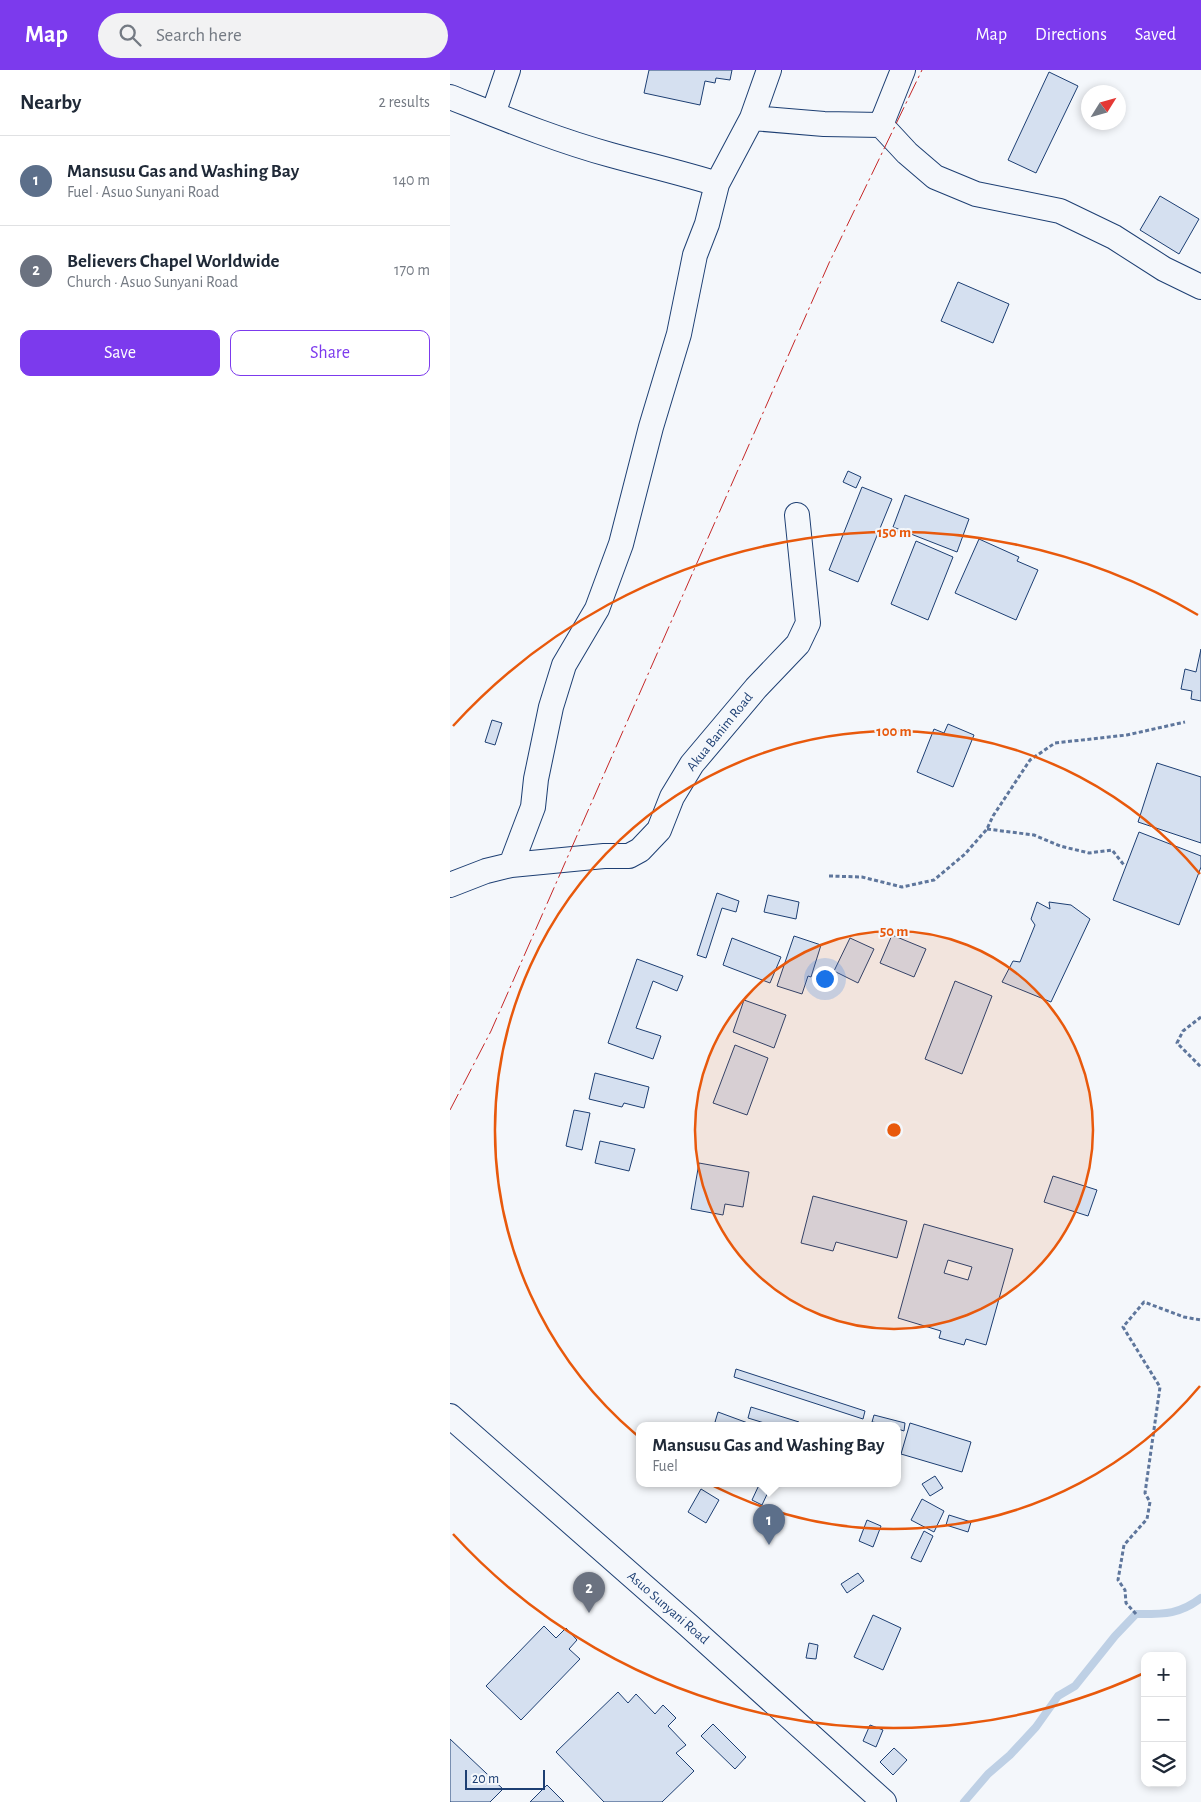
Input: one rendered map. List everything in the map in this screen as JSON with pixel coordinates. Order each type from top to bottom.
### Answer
[{"type":"street","points":[[493,114],[508,70]]},
{"type":"street","points":[[511,865],[533,807],[536,779],[551,706],[564,665],[597,609],[621,544],[651,427],[679,334],[694,255],[707,224],[718,184],[752,118],[769,70]]},
{"type":"street","points":[[881,124],[903,70]]},
{"type":"street","points":[[450,97],[610,155],[664,167],[718,184]]},
{"type":"street","points":[[752,118],[824,124],[881,124],[907,153],[935,177],[976,194],[1060,211],[1114,237],[1164,269],[1201,287]]},
{"type":"street","name":"Akua Banim Road","points":[[450,885],[486,871],[511,865],[604,856],[629,856],[640,850],[658,830],[672,797],[692,764],[756,688],[798,644],[808,623],[797,515]]},
{"type":"street","name":"Asuo Sunyani Road","points":[[450,1416],[688,1625],[884,1802]]},
{"type":"path","points":[[829,876],[862,877],[902,887],[934,880],[965,854],[987,829],[993,816],[1030,760],[1055,743],[1127,735],[1185,722]]},
{"type":"path","points":[[987,829],[1034,835],[1060,846],[1089,853],[1112,850],[1124,865]]},
{"type":"path","points":[[1201,1017],[1183,1031],[1177,1043],[1201,1067]]},
{"type":"path","points":[[1136,1614],[1126,1603],[1125,1590],[1118,1580],[1118,1570],[1124,1545],[1146,1519],[1150,1502],[1145,1493],[1160,1387],[1123,1327],[1144,1302],[1184,1317],[1201,1320]]},
{"type":"building","points":[[649,70],[732,70],[730,80],[716,78],[715,83],[705,81],[700,105],[644,93]]},
{"type":"building","points":[[1049,72],[1078,86],[1036,173],[1008,160]]},
{"type":"building","points":[[1160,196],[1199,219],[1179,254],[1140,230]]},
{"type":"building","points":[[958,282],[1009,304],[993,343],[941,321]]},
{"type":"building","points":[[848,471],[861,477],[856,488],[843,482]]},
{"type":"building","points":[[862,487],[892,499],[858,582],[829,570]]},
{"type":"building","points":[[905,495],[969,519],[957,552],[893,527]]},
{"type":"building","points":[[979,539],[1019,557],[1017,561],[1038,570],[1016,620],[955,593]]},
{"type":"building","points":[[916,541],[953,557],[928,620],[891,604]]},
{"type":"building","points":[[1201,649],[1201,701],[1191,699],[1192,691],[1181,689],[1185,669],[1196,672]]},
{"type":"building","points":[[492,720],[502,723],[495,745],[485,742]]},
{"type":"building","points":[[948,724],[974,735],[953,787],[917,772],[934,729],[944,733]]},
{"type":"building","points":[[1157,763],[1201,777],[1201,843],[1138,822]]},
{"type":"building","points":[[1139,832],[1201,856],[1201,867],[1179,925],[1113,900]]},
{"type":"building","points":[[717,893],[739,901],[736,912],[722,908],[706,958],[697,955]]},
{"type":"building","points":[[768,895],[799,902],[796,919],[764,912]]},
{"type":"building","points":[[1037,902],[1050,909],[1049,902],[1071,905],[1090,919],[1051,1002],[1002,982],[1013,961],[1020,962],[1035,925],[1031,919]]},
{"type":"building","points":[[892,935],[926,949],[914,977],[880,963]]},
{"type":"building","points":[[794,936],[821,945],[811,977],[808,976],[802,994],[777,986]]},
{"type":"building","points":[[732,938],[781,957],[770,983],[723,965]]},
{"type":"building","points":[[850,938],[874,949],[858,983],[834,971]]},
{"type":"building","points":[[637,959],[683,976],[677,991],[653,981],[636,1028],[661,1036],[653,1059],[608,1043]]},
{"type":"building","points":[[955,981],[992,996],[962,1074],[925,1059]]},
{"type":"building","points":[[744,1000],[786,1015],[774,1048],[733,1032]]},
{"type":"building","points":[[735,1045],[768,1058],[747,1115],[713,1103]]},
{"type":"building","points":[[595,1073],[649,1087],[644,1108],[624,1103],[622,1107],[589,1099]]},
{"type":"building","points":[[574,1110],[590,1113],[582,1150],[566,1146]]},
{"type":"building","points":[[600,1141],[635,1149],[629,1171],[595,1163]]},
{"type":"building","points":[[699,1163],[749,1172],[743,1207],[725,1204],[723,1215],[691,1209]]},
{"type":"building","points":[[1053,1176],[1097,1190],[1088,1216],[1044,1202]]},
{"type":"building","points":[[813,1196],[907,1221],[897,1258],[836,1242],[833,1251],[801,1243]]},
{"type":"building","points":[[924,1224],[1013,1249],[986,1345],[966,1339],[964,1345],[939,1338],[941,1331],[898,1318]],"holes":[[[948,1260],[972,1267],[968,1280],[944,1273]]]},
{"type":"building","points":[[736,1369],[865,1411],[863,1419],[734,1377]]},
{"type":"building","points":[[751,1407],[799,1422],[761,1422],[748,1418]]},
{"type":"building","points":[[718,1412],[745,1422],[715,1422]]},
{"type":"building","points":[[874,1415],[905,1423],[904,1431],[901,1430],[901,1422],[872,1422]]},
{"type":"building","points":[[910,1423],[971,1442],[962,1472],[901,1454]]},
{"type":"building","points":[[935,1476],[943,1488],[930,1496],[922,1484]]},
{"type":"building","points":[[758,1487],[769,1490],[762,1505],[752,1500]]},
{"type":"building","points":[[701,1489],[719,1500],[706,1523],[688,1512]]},
{"type":"building","points":[[922,1499],[944,1511],[934,1532],[911,1520]]},
{"type":"building","points":[[949,1515],[971,1522],[968,1532],[946,1525]]},
{"type":"building","points":[[867,1520],[881,1526],[873,1547],[859,1541]]},
{"type":"building","points":[[924,1531],[933,1536],[921,1562],[911,1558]]},
{"type":"building","points":[[858,1573],[864,1581],[847,1593],[841,1584]]},
{"type":"building","points":[[873,1615],[901,1628],[883,1670],[854,1657]]},
{"type":"building","points":[[544,1626],[556,1638],[566,1628],[577,1640],[569,1649],[580,1659],[521,1720],[486,1686]]},
{"type":"building","points":[[809,1643],[818,1645],[816,1659],[806,1658]]},
{"type":"building","points":[[618,1692],[628,1703],[636,1694],[655,1714],[663,1705],[676,1718],[668,1726],[686,1745],[676,1753],[694,1771],[662,1802],[604,1802],[556,1752]]},
{"type":"building","points":[[713,1724],[746,1757],[735,1769],[701,1736]]},
{"type":"building","points":[[870,1725],[883,1730],[876,1747],[863,1741]]},
{"type":"building","points":[[450,1739],[503,1789],[490,1802],[450,1802]]},
{"type":"building","points":[[894,1748],[907,1760],[893,1775],[880,1762]]},
{"type":"building","points":[[547,1785],[564,1802],[530,1802]]},
{"type":"waterway","points":[[964,1802],[988,1774],[1010,1755],[1036,1727],[1058,1696],[1075,1686],[1115,1636],[1136,1614],[1178,1611],[1201,1598]]},
{"type":"power","points":[[450,1110],[491,1031],[829,263],[922,70]]},
{"type":"place","name":"Mansusu Gas and Washing Bay","points":[[769,1545]]},
{"type":"place","name":"Believers Chapel Worldwide","points":[[589,1613]]}]
